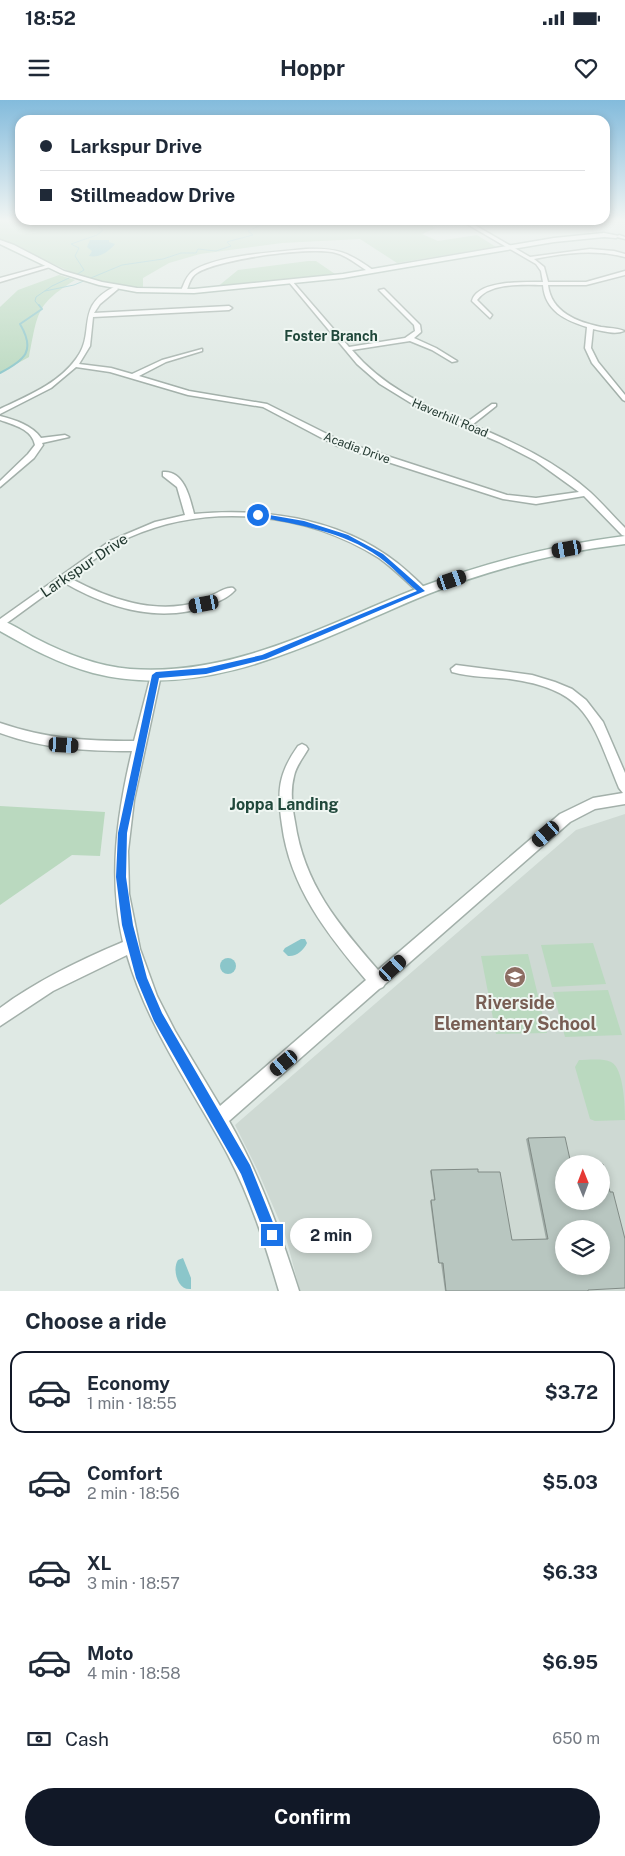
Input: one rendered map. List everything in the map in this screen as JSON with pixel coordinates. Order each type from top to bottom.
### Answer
[{"type":"street","points":[[0,280],[15,276]]},
{"type":"street","points":[[73,276],[116,288],[184,291],[228,289],[342,276]]},
{"type":"street","points":[[184,291],[191,276]]},
{"type":"street","points":[[545,276],[547,295],[554,306],[568,317],[590,327],[624,332]]},
{"type":"street","points":[[490,316],[474,301],[474,298],[479,293],[517,283],[585,284],[619,276]]},
{"type":"street","name":"Haverhill Road","points":[[290,282],[372,375],[394,392],[433,413],[510,444],[539,459],[586,493],[625,534]]},
{"type":"street","points":[[0,412],[47,387],[75,365],[88,343],[90,315],[99,301],[116,288]]},
{"type":"street","points":[[382,290],[418,328],[418,332],[411,339]]},
{"type":"street","points":[[90,315],[229,308]]},
{"type":"street","points":[[590,327],[588,348],[595,363],[625,399]]},
{"type":"street","points":[[348,349],[411,339],[434,349],[454,361]]},
{"type":"street","points":[[134,376],[164,361],[200,350]]},
{"type":"street","name":"Acadia Drive","points":[[75,365],[111,370],[188,393],[265,405],[338,443],[506,497],[536,500],[586,493]]},
{"type":"street","points":[[467,426],[494,405]]},
{"type":"street","points":[[0,418],[30,430],[39,441]]},
{"type":"street","points":[[39,441],[65,437]]},
{"type":"street","points":[[0,485],[36,451],[39,441]]},
{"type":"street","points":[[166,474],[176,479],[184,488],[190,516]]},
{"type":"street","name":"Larkspur Drive","points":[[0,624],[107,546],[129,534],[160,522],[190,516],[228,513],[288,519],[332,532],[381,555],[422,591]]},
{"type":"street","points":[[0,624],[50,653],[108,671],[156,675],[206,671],[263,657],[422,591],[513,560],[548,552],[625,540]]},
{"type":"street","points":[[63,578],[107,600],[147,608],[174,609],[204,604],[218,599],[230,590]]},
{"type":"street","points":[[456,669],[546,682],[562,688],[576,697],[594,718],[625,788]]},
{"type":"street","points":[[156,675],[126,812],[121,856],[125,912],[142,978],[158,1017],[246,1170],[272,1235],[289,1291]]},
{"type":"street","points":[[0,728],[33,740],[64,745],[140,746]]},
{"type":"street","points":[[302,749],[289,770],[286,792],[288,832],[294,858],[319,908],[378,982]]},
{"type":"street","points":[[217,1120],[565,818],[593,804],[625,798]]},
{"type":"street","points":[[0,1018],[32,994],[63,975],[133,945]]},
{"type":"shaded area","name":"Riverside Elementary School","points":[[625,814],[625,1291],[300,1291],[285,1234],[257,1169],[235,1125],[576,830]]},
{"type":"green space","points":[[57,276],[75,280],[52,296],[40,311],[29,357],[0,373],[0,307],[18,290]]},
{"type":"green space","points":[[81,276],[147,276],[143,278],[143,288],[109,283]]},
{"type":"green space","points":[[231,276],[322,276],[216,288]]},
{"type":"green space","points":[[0,806],[105,812],[100,856],[72,855],[0,905]]},
{"type":"green space","points":[[593,943],[606,984],[552,987],[541,945]]},
{"type":"green space","points":[[528,954],[547,1033],[496,1034],[481,956]]},
{"type":"green space","points":[[608,990],[622,1035],[565,1037],[553,992]]},
{"type":"green space","points":[[579,1060],[604,1060],[611,1062],[615,1066],[619,1072],[623,1089],[625,1120],[595,1121],[590,1119],[575,1067]]},
{"type":"water","points":[[301,939],[305,939],[307,943],[299,953],[288,956],[283,951],[285,948]]},
{"type":"water","points":[[225,958],[231,958],[236,963],[234,972],[225,974],[220,969],[220,963]]},
{"type":"water","points":[[183,1258],[191,1278],[191,1289],[186,1289],[182,1286],[177,1278],[176,1264],[178,1260]]},
{"type":"building","points":[[565,1137],[569,1155],[555,1155],[555,1210],[610,1210],[610,1192],[613,1192],[625,1239],[625,1288],[588,1291],[446,1291],[443,1263],[439,1263],[431,1200],[435,1200],[431,1170],[478,1169],[478,1172],[500,1172],[512,1240],[548,1239],[528,1138]]},
{"type":"waterway","points":[[45,291],[74,285],[97,276]]},
{"type":"waterway","name":"Foster Branch","points":[[40,307],[35,301],[36,297],[52,286],[69,278]]},
{"type":"waterway","name":"Foster Branch","points":[[0,373],[16,364],[25,354],[27,341],[20,324],[42,309],[39,305]]},
{"type":"place","name":"Riverside Elementary School","points":[[515,977]]},
{"type":"district","name":"Foster Branch","points":[[331,336]]},
{"type":"district","name":"Joppa Landing","points":[[284,804]]},
{"type":"route","points":[[258,515],[304,523],[364,545],[381,555],[422,591],[263,657],[206,671],[156,675],[122,833],[121,877],[125,912],[142,978],[158,1017],[246,1170],[272,1235]]}]
